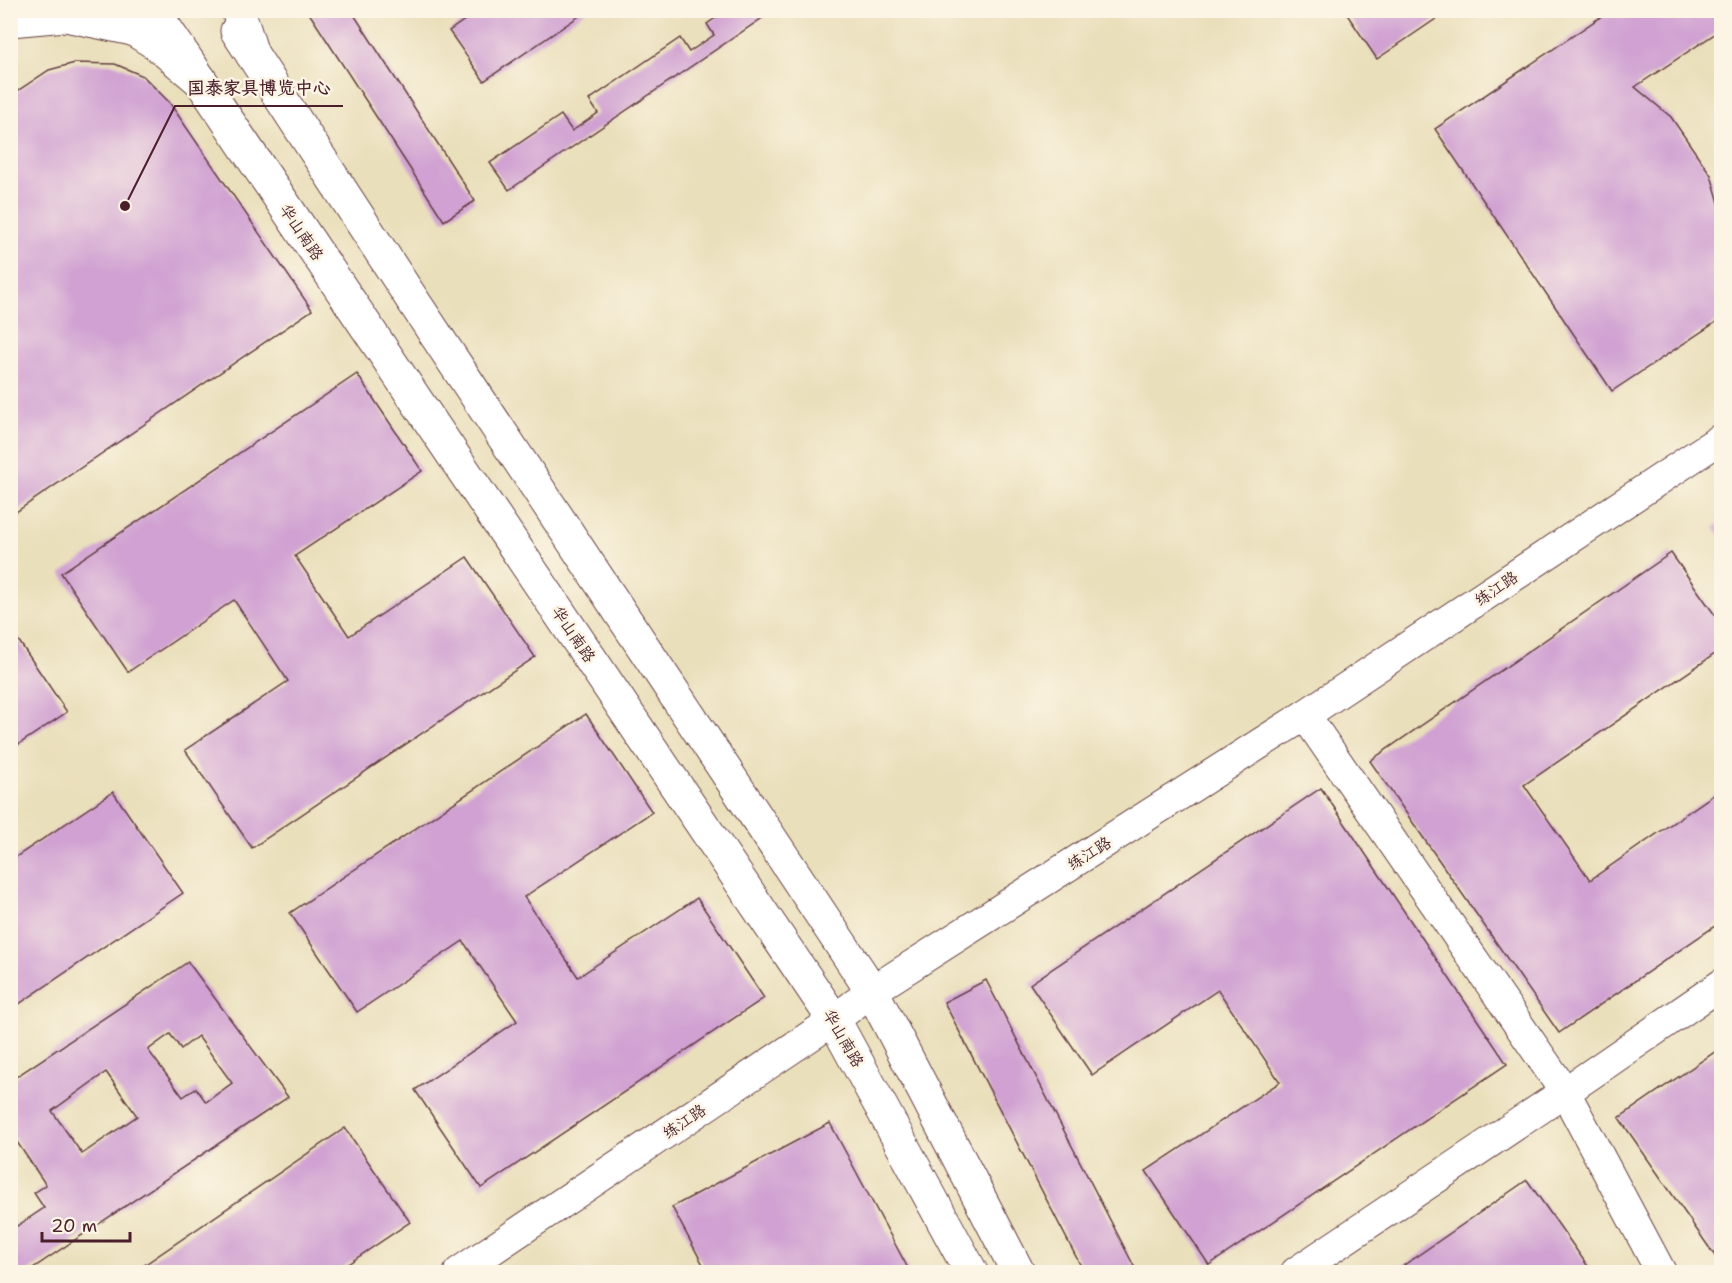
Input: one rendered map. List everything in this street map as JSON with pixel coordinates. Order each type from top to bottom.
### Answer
[{"type":"main road","name":"华山南路","points":[[153,10],[834,1020],[971,1272]]},
{"type":"main road","points":[[223,10],[872,991],[1018,1272]]},
{"type":"main road","points":[[237,10],[252,54]]},
{"type":"main road","points":[[10,20],[66,15],[132,29],[157,44],[200,80]]},
{"type":"street","name":"练江路","points":[[459,1272],[834,1020],[872,991],[1305,715],[1722,438]]},
{"type":"street","points":[[1305,715],[1566,1092],[1661,1272]]},
{"type":"street","points":[[1296,1272],[1566,1092],[1722,984]]},
{"type":"building","points":[[307,10],[351,10],[475,201],[444,221]]},
{"type":"building","points":[[479,10],[588,10],[484,81],[449,31]]},
{"type":"building","points":[[727,10],[774,10],[509,190],[490,163],[561,115],[572,131],[598,113],[589,100],[680,38],[689,52],[714,35],[707,24]]},
{"type":"building","points":[[1344,10],[1449,10],[1377,59]]},
{"type":"building","points":[[1611,10],[1722,10],[1722,29],[1635,87],[1671,117],[1711,175],[1722,213],[1722,318],[1612,391],[1435,129]]},
{"type":"building","points":[[75,63],[115,64],[143,76],[169,102],[312,310],[10,516],[10,96],[49,70]]},
{"type":"building","points":[[357,374],[422,471],[295,556],[349,636],[467,557],[535,657],[252,848],[185,750],[288,681],[234,600],[128,672],[61,573]]},
{"type":"building","points":[[1722,522],[1722,537],[1714,527]]},
{"type":"building","points":[[1671,553],[1722,625],[1722,649],[1524,785],[1590,880],[1722,789],[1722,921],[1559,1033],[1370,761]]},
{"type":"building","points":[[10,628],[67,712],[10,750]]},
{"type":"building","points":[[586,714],[652,812],[524,897],[578,977],[697,898],[764,998],[481,1188],[415,1090],[517,1021],[463,941],[357,1012],[290,913]]},
{"type":"building","points":[[1321,788],[1507,1064],[1209,1265],[1146,1171],[1280,1082],[1218,990],[1092,1075],[1030,984]]},
{"type":"building","points":[[113,792],[183,893],[10,1010],[10,861]]},
{"type":"building","points":[[188,962],[288,1097],[27,1272],[10,1272],[10,1218],[17,1226],[44,1208],[34,1193],[46,1185],[13,1136],[10,1138],[10,1081]],"holes":[[[170,1034],[181,1049],[198,1036],[232,1083],[206,1102],[196,1088],[183,1097],[148,1050]],[[106,1072],[137,1116],[82,1154],[52,1111]]]},
{"type":"building","points":[[986,980],[1137,1272],[1084,1272],[944,1002]]},
{"type":"building","points":[[1722,1047],[1722,1266],[1619,1118]]},
{"type":"building","points":[[830,1123],[910,1272],[707,1272],[672,1207]]},
{"type":"building","points":[[345,1128],[410,1222],[336,1272],[134,1272]]},
{"type":"building","points":[[1527,1180],[1592,1272],[1394,1272]]},
{"type":"place","name":"国泰家具博览中心","points":[[125,206]]}]
